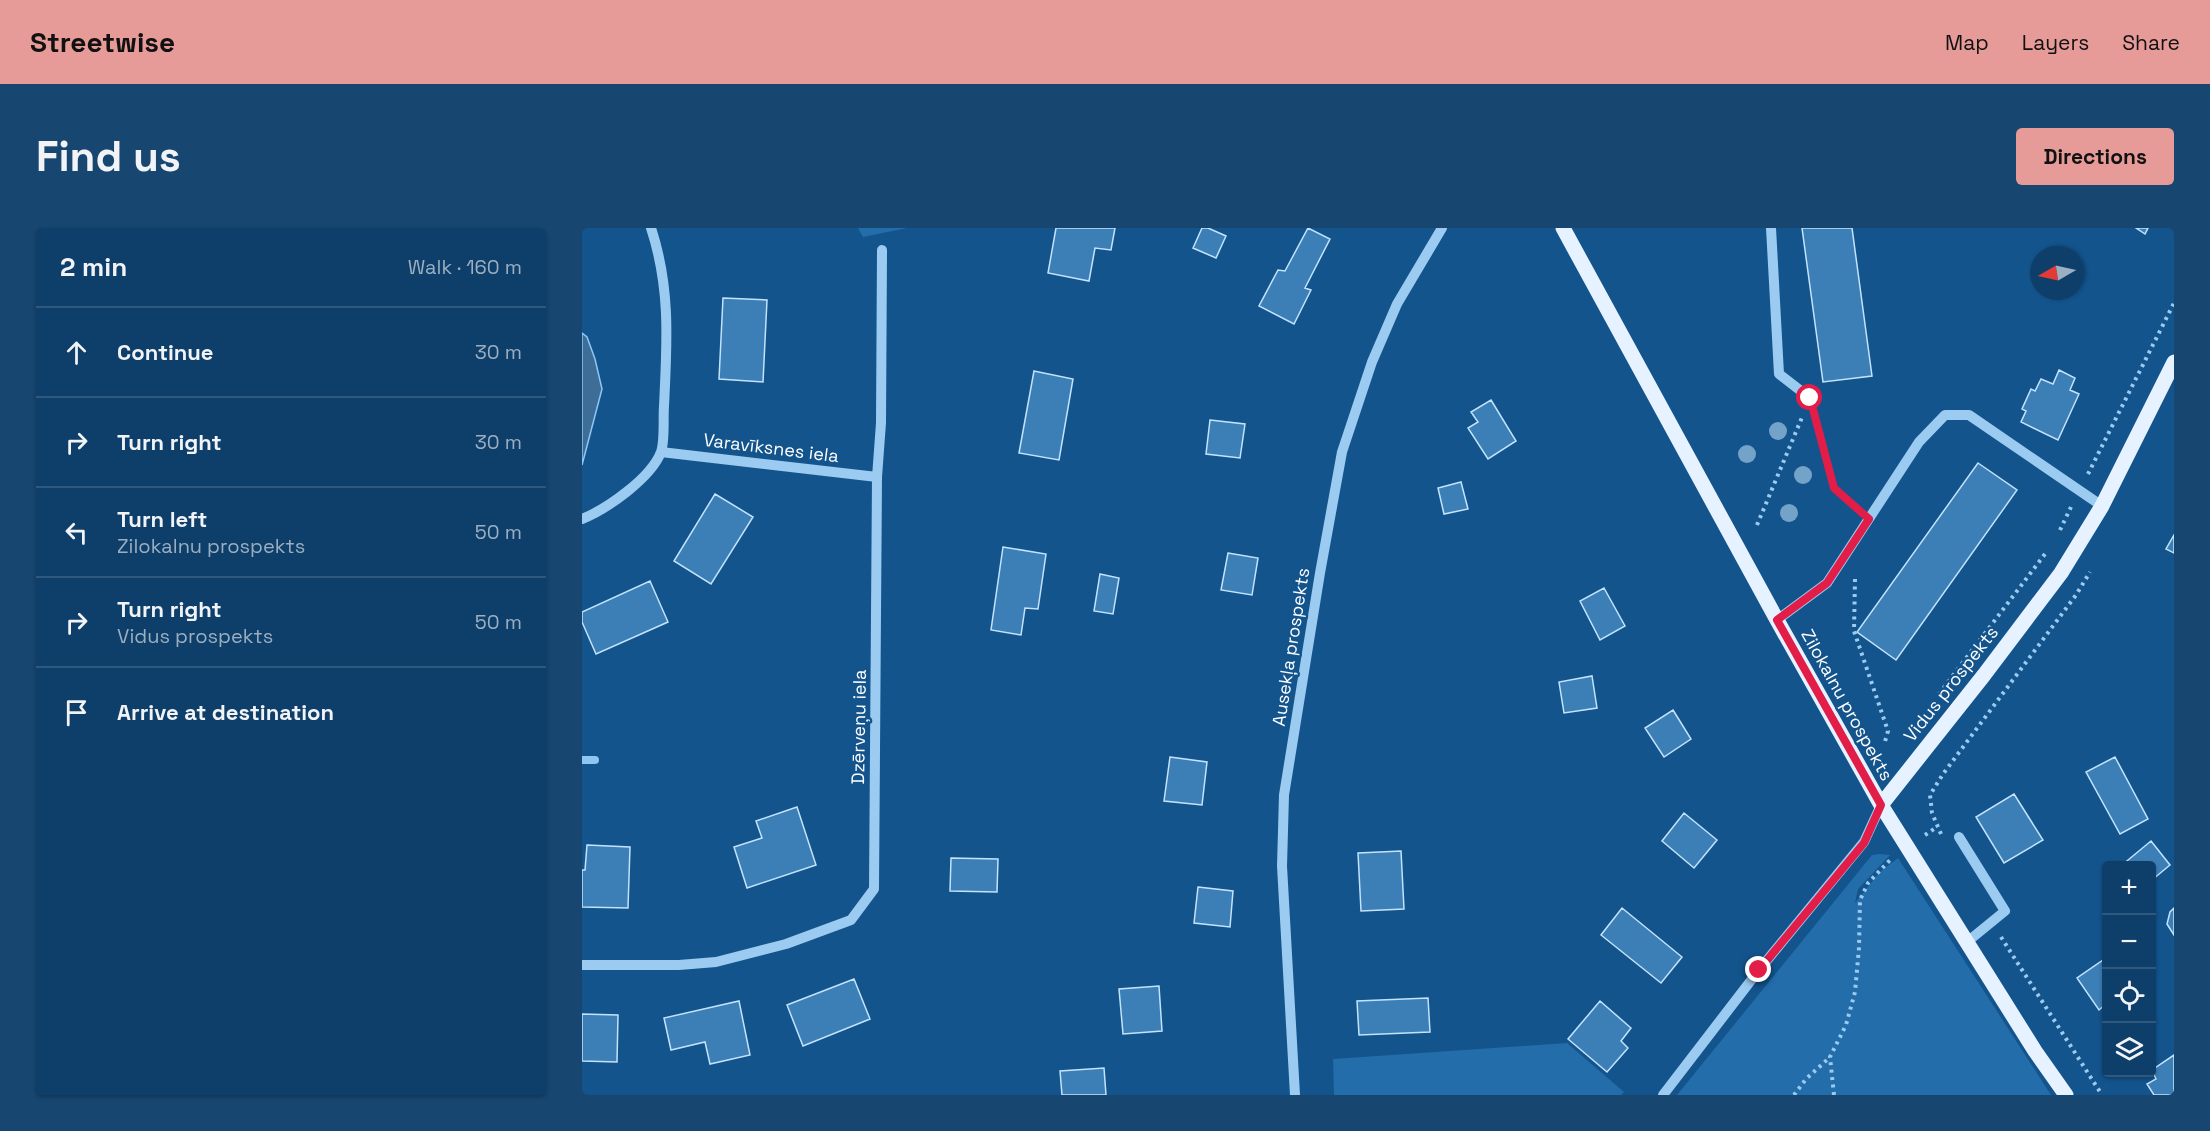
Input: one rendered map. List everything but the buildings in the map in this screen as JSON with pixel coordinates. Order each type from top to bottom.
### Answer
[{"type":"main road","name":"Zilokalnu prospekts","points":[[1563,228],[1881,805],[2035,1051],[2066,1095]]},
{"type":"main road","name":"Vidus prospekts","points":[[1881,805],[2061,573],[2102,506],[2174,362]]},
{"type":"street","points":[[582,519],[599,513],[642,480],[661,452],[668,324],[659,255],[651,228]]},
{"type":"street","name":"Ausekļa prospekts","points":[[1295,1095],[1282,866],[1284,795],[1320,573],[1342,452],[1372,362],[1397,304],[1442,228]]},
{"type":"street","points":[[1771,228],[1779,374],[1810,398]]},
{"type":"street","name":"Dzērveņu iela","points":[[582,965],[679,965],[716,962],[786,944],[851,920],[874,889],[877,477],[881,423],[882,250]]},
{"type":"street","points":[[1777,620],[1827,583],[1919,442],[1946,415],[1969,415],[2102,506]]},
{"type":"street","name":"Varavīksnes iela","points":[[661,452],[877,477]]},
{"type":"street","name":"Vidus prospekts","points":[[1663,1095],[1759,970],[1864,843],[1881,805]]},
{"type":"street","points":[[1959,837],[2005,911],[1967,942]]},
{"type":"path","points":[[2058,534],[2174,303]]},
{"type":"path","points":[[1810,398],[1834,488],[1869,519]]},
{"type":"path","points":[[1757,525],[1810,398]]},
{"type":"path","points":[[1935,699],[2045,554]]},
{"type":"path","points":[[1855,579],[1854,631],[1888,731],[1884,745]]},
{"type":"path","points":[[1794,1095],[1806,1079],[1830,1057],[1846,1025],[1855,992],[1860,900],[1868,883],[1889,861]]},
{"type":"path","points":[[1830,1057],[1834,1095]]},
{"type":"shaded area","points":[[858,228],[907,228],[863,237]]},
{"type":"shaded area","points":[[582,333],[587,337],[595,359],[602,389],[582,465]]},
{"type":"shaded area","points":[[1872,855],[1890,855],[1858,889],[1855,903],[1880,872],[1898,858],[2051,1095],[1677,1095]]},
{"type":"shaded area","points":[[1567,1043],[1624,1092],[1621,1095],[1334,1095],[1333,1059]]},
{"type":"waterway","points":[[582,760],[595,760]]},
{"type":"route","points":[[1759,970],[1864,843],[1881,805],[1777,620],[1827,583],[1869,519],[1834,488],[1810,398]]}]
